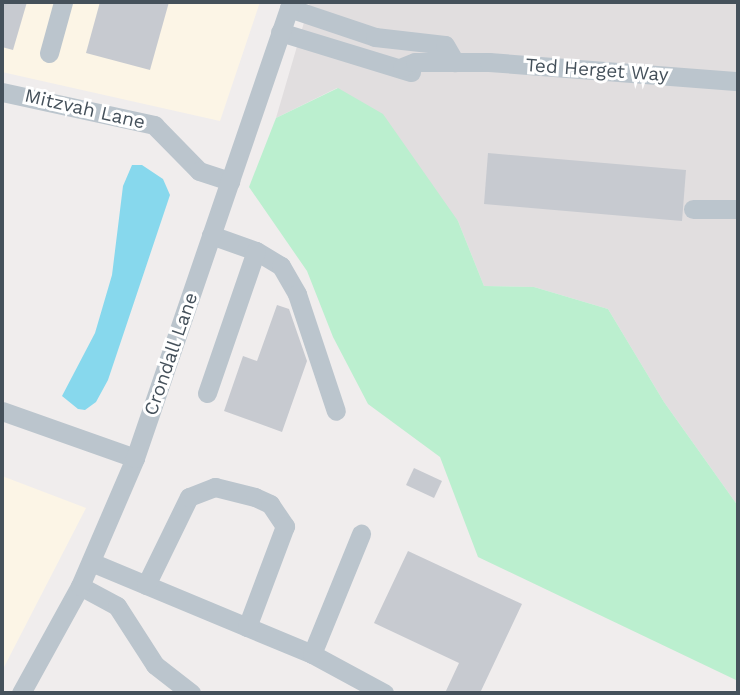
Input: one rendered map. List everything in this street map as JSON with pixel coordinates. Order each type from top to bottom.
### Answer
[{"type":"street","points":[[49,53],[64,2]]},
{"type":"street","name":"Crondall Lane","points":[[24,692],[80,586],[135,458],[290,5]]},
{"type":"street","name":"Ted Herget Way","points":[[290,5],[375,37],[436,77],[455,62],[738,81]]},
{"type":"street","name":"Ted Herget Way","points":[[281,32],[372,63],[410,58],[445,45],[455,62]]},
{"type":"street","name":"Mitzvah Lane","points":[[2,92],[154,125],[199,171],[230,181]]},
{"type":"street","points":[[693,209],[738,209]]},
{"type":"street","points":[[211,235],[256,251],[281,266],[297,294],[336,411]]},
{"type":"street","points":[[207,393],[256,251]]},
{"type":"street","points":[[2,411],[135,458]]},
{"type":"street","points":[[145,585],[189,497],[215,487],[255,497],[270,504],[285,526],[247,626]]},
{"type":"street","points":[[312,654],[361,534]]},
{"type":"street","points":[[91,562],[312,654],[384,693]]},
{"type":"street","points":[[80,586],[117,606],[155,665],[191,693]]},
{"type":"shaded area","points":[[2,2],[260,2],[220,121],[2,72]]},
{"type":"shaded area","points":[[310,2],[738,2],[738,506],[664,402],[608,309],[534,287],[484,286],[458,221],[337,88],[276,118]]},
{"type":"shaded area","points":[[2,476],[86,508],[2,671]]},
{"type":"green space","points":[[338,88],[383,114],[458,221],[484,286],[534,287],[608,309],[664,402],[738,506],[738,681],[478,557],[440,457],[368,404],[333,337],[307,271],[249,187],[276,118]]},
{"type":"water","points":[[132,165],[142,165],[163,179],[170,195],[108,380],[96,402],[85,410],[78,409],[62,396],[95,333],[112,275],[123,186]]},
{"type":"building","points":[[2,2],[27,2],[13,50],[2,47]]},
{"type":"building","points":[[100,2],[169,2],[150,70],[86,53]]},
{"type":"building","points":[[488,153],[686,170],[682,221],[484,204]]},
{"type":"building","points":[[277,305],[289,309],[307,361],[282,432],[224,411],[243,356],[257,361]]},
{"type":"building","points":[[414,468],[442,481],[434,498],[406,485]]},
{"type":"building","points":[[408,551],[522,604],[480,693],[445,693],[459,663],[374,623]]}]
